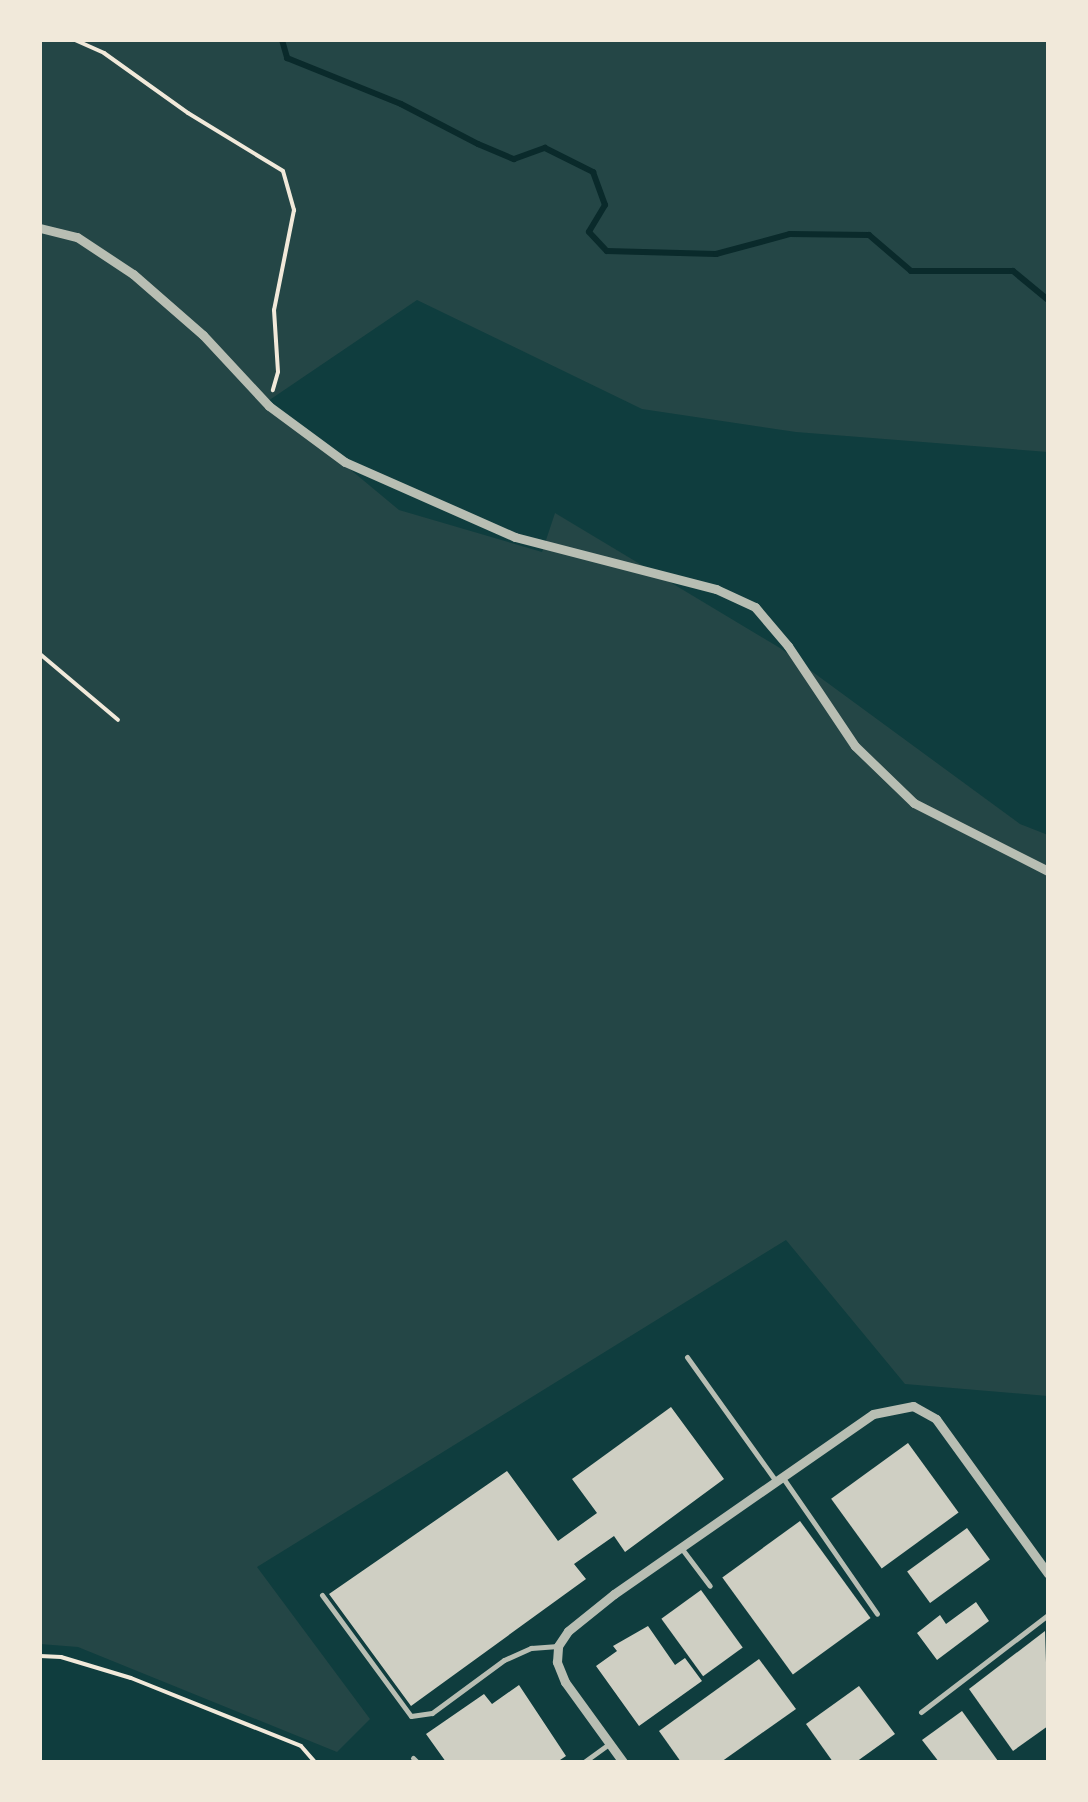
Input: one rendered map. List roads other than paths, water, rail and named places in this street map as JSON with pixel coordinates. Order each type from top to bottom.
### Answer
[{"type":"street","points":[[40,228],[77,236],[133,274],[203,335],[270,406],[344,462],[416,497],[515,536],[716,589],[755,607],[788,646],[855,746],[914,803],[1048,872]]},
{"type":"street","points":[[623,1762],[565,1682],[557,1662],[558,1646],[582,1617],[872,1414],[913,1406],[948,1432],[1048,1574]]},
{"type":"lane","points":[[686,1357],[877,1614]]},
{"type":"lane","points":[[680,1547],[710,1586]]},
{"type":"lane","points":[[322,1595],[411,1716],[432,1713],[504,1660],[531,1648],[558,1646]]},
{"type":"lane","points":[[921,1712],[1048,1615]]},
{"type":"lane","points":[[584,1762],[610,1743]]},
{"type":"waterway","points":[[282,40],[287,58],[401,104],[478,144],[514,159],[545,148],[593,172],[605,205],[589,232],[607,251],[716,254],[790,234],[869,235],[911,271],[1013,271],[1048,300]]}]
